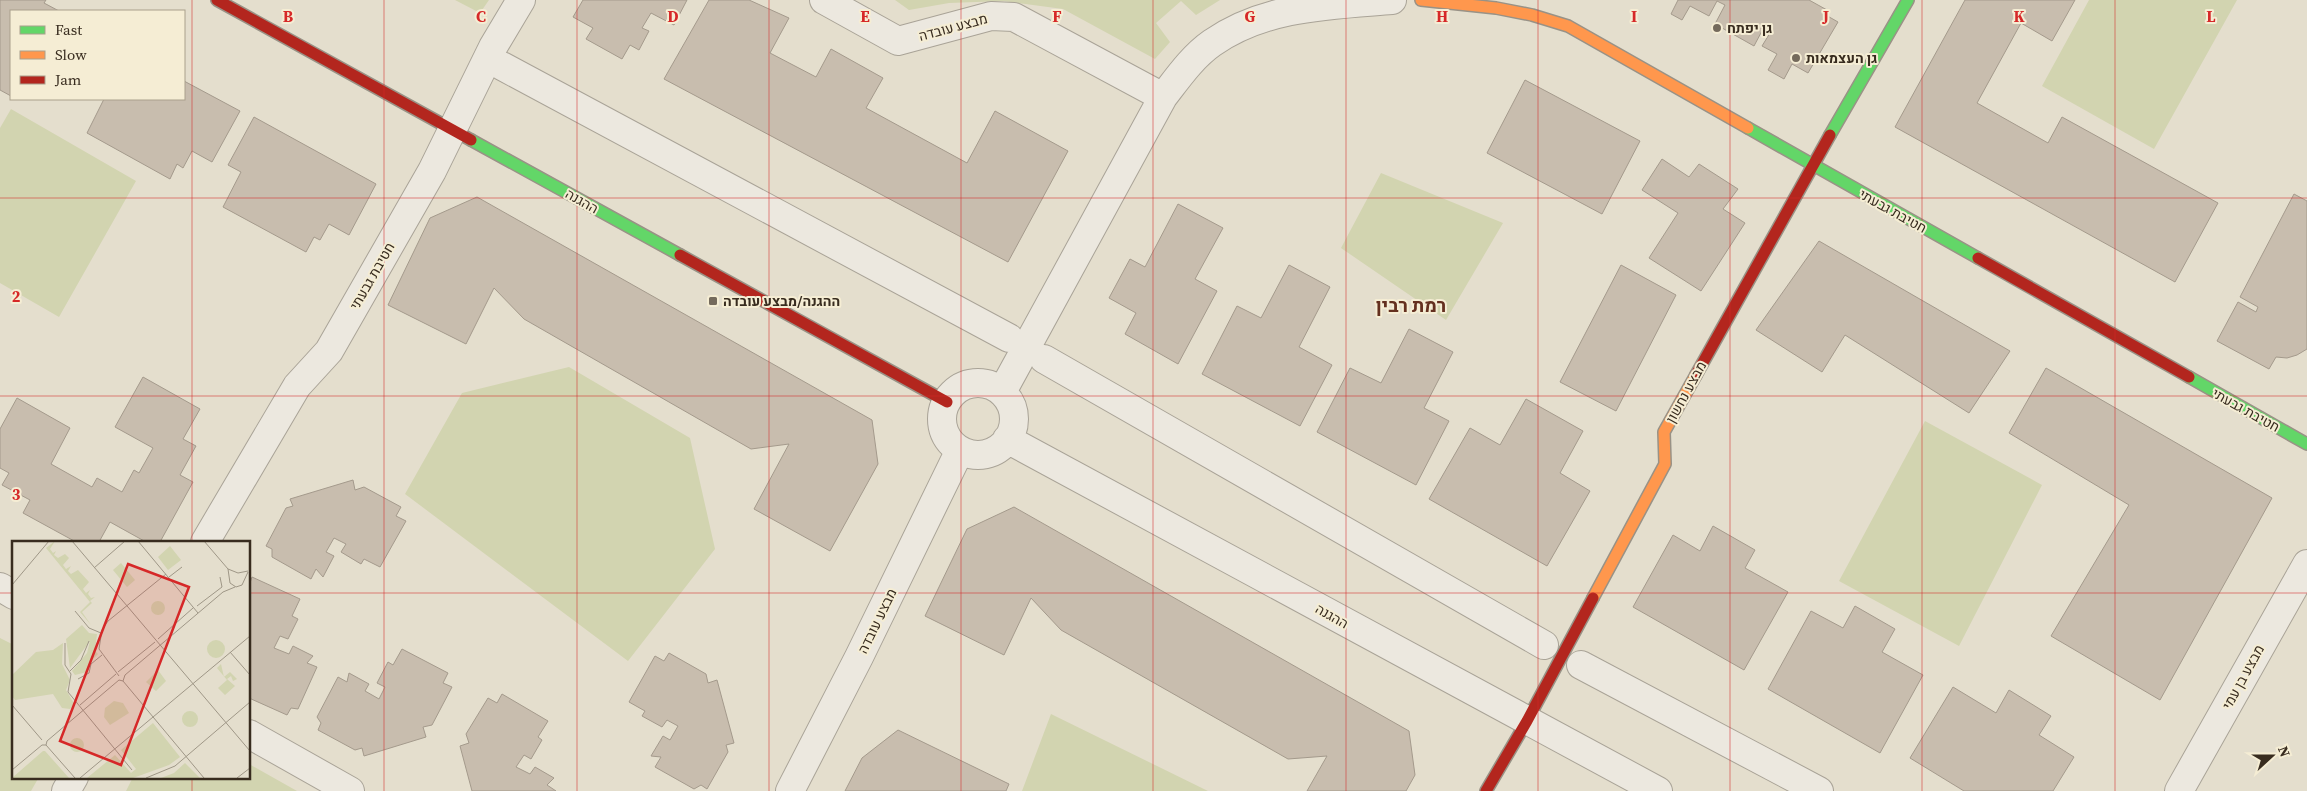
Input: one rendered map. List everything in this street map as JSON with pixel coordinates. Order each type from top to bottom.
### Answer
[{"type":"street","name":"ההגנה","points":[[217,0],[947,402]]},
{"type":"street","name":"חטיבת גבעתי","points":[[206,541],[297,386],[330,351],[432,172],[493,47],[522,0]]},
{"type":"street","name":"מבצע עובדה","points":[[824,0],[898,42],[991,16],[1014,17],[1163,97]]},
{"type":"street","points":[[1002,392],[1163,97],[1186,69],[1211,44],[1250,22],[1286,10],[1392,0]]},
{"type":"street","name":"חטיבת גבעתי","points":[[1421,0],[1471,3],[1542,17],[1568,26],[2307,444]]},
{"type":"street","name":"מבצע נחשון","points":[[1486,791],[1527,721],[1665,464],[1664,432],[1789,205],[1814,166],[1908,0]]},
{"type":"street","points":[[502,66],[1009,338]]},
{"type":"street","points":[[1044,358],[1544,646]]},
{"type":"street","points":[[979,383],[990,385],[1002,392],[1013,410],[1014,422],[1011,434],[995,451],[983,455],[960,450],[951,442],[945,432],[942,420],[947,402],[957,390],[979,383]]},
{"type":"street","name":"ההגנה","points":[[1007,439],[1658,791]]},
{"type":"street","name":"מבצע עובדה","points":[[790,791],[864,648],[960,450]]},
{"type":"street","name":"מבצע בן עמי","points":[[2179,791],[2307,564]]},
{"type":"street","points":[[0,587],[12,593]]},
{"type":"street","points":[[1580,665],[1819,791]]},
{"type":"street","points":[[250,735],[350,791]]},
{"type":"street","points":[[66,791],[73,778]]},
{"type":"green space","points":[[455,0],[489,0],[480,13]]},
{"type":"green space","points":[[895,0],[1220,0],[1196,15],[1181,1],[1156,23],[1170,42],[1155,59],[1063,9],[1004,1],[949,3],[909,10]]},
{"type":"green space","points":[[2089,0],[2237,0],[2154,149],[2042,86]]},
{"type":"green space","points":[[11,109],[136,181],[59,317],[0,283],[0,128]]},
{"type":"green space","points":[[1381,173],[1503,223],[1446,320],[1341,248]]},
{"type":"green space","points":[[569,367],[690,438],[715,549],[628,661],[405,494],[462,393]]},
{"type":"green space","points":[[1925,421],[2042,485],[1959,646],[1839,581]]},
{"type":"green space","points":[[0,638],[12,644],[12,778],[38,778],[31,791],[0,791]]},
{"type":"green space","points":[[1051,714],[1208,791],[1022,791]]},
{"type":"green space","points":[[250,765],[297,791],[126,791],[132,778],[250,778]]},
{"type":"building","points":[[0,0],[46,0],[44,3],[57,10],[10,10],[10,95],[0,90]]},
{"type":"building","points":[[583,0],[687,0],[674,25],[651,13],[642,28],[649,31],[639,50],[630,45],[622,59],[586,39],[593,28],[573,17]]},
{"type":"building","points":[[709,0],[749,0],[789,18],[770,53],[816,77],[831,49],[883,78],[866,108],[967,163],[995,111],[1068,151],[1008,262],[664,79]]},
{"type":"building","points":[[1678,0],[1809,0],[1827,10],[1824,14],[1838,22],[1808,73],[1792,64],[1784,79],[1768,70],[1777,54],[1762,46],[1770,33],[1763,29],[1754,46],[1715,24],[1725,5],[1717,1],[1709,16],[1690,6],[1682,20],[1671,14]]},
{"type":"building","points":[[1965,0],[2075,0],[2052,41],[2021,23],[1977,103],[2048,143],[2062,117],[2218,203],[2175,282],[1895,127]]},
{"type":"building","points":[[1525,80],[1640,141],[1602,214],[1487,153]]},
{"type":"building","points":[[185,82],[240,111],[212,162],[192,151],[183,168],[177,164],[170,179],[87,133],[104,100],[185,100]]},
{"type":"building","points":[[254,117],[376,184],[349,235],[329,224],[320,240],[314,237],[306,252],[223,207],[241,172],[228,165]]},
{"type":"building","points":[[1662,159],[1689,177],[1699,164],[1738,189],[1723,209],[1745,223],[1701,291],[1649,258],[1678,213],[1642,190]]},
{"type":"building","points":[[2294,194],[2307,201],[2307,349],[2287,358],[2276,357],[2269,369],[2217,341],[2238,302],[2256,312],[2258,307],[2240,297]]},
{"type":"building","points":[[477,197],[872,420],[878,464],[830,551],[754,509],[789,444],[751,449],[524,319],[494,288],[466,344],[388,305],[430,218]]},
{"type":"building","points":[[1178,204],[1223,228],[1195,279],[1217,291],[1178,364],[1125,334],[1136,313],[1109,298],[1130,259],[1145,267]]},
{"type":"building","points":[[1819,241],[2010,351],[1969,413],[1845,335],[1822,372],[1756,330]]},
{"type":"building","points":[[1289,265],[1330,287],[1299,347],[1332,365],[1300,426],[1202,374],[1237,306],[1261,318]]},
{"type":"building","points":[[1621,265],[1676,295],[1616,411],[1560,382]]},
{"type":"building","points":[[1409,329],[1453,352],[1424,408],[1449,421],[1416,485],[1317,432],[1350,368],[1381,383]]},
{"type":"building","points":[[2046,368],[2272,498],[2160,700],[2051,636],[2129,505],[2009,433]]},
{"type":"building","points":[[143,377],[200,409],[183,439],[196,446],[180,475],[193,482],[161,541],[144,541],[110,522],[100,541],[74,541],[23,513],[30,500],[2,485],[9,473],[0,468],[0,429],[17,398],[70,428],[51,464],[92,487],[97,478],[122,492],[134,470],[139,473],[153,448],[115,427]]},
{"type":"building","points":[[1526,399],[1583,431],[1560,473],[1590,491],[1547,566],[1429,499],[1470,428],[1500,445]]},
{"type":"building","points":[[353,480],[355,490],[364,487],[401,507],[396,516],[406,521],[380,567],[364,559],[361,564],[341,552],[346,544],[334,538],[326,552],[334,556],[323,577],[316,569],[311,579],[272,557],[272,549],[266,546],[286,508],[293,506],[290,499]]},
{"type":"building","points":[[1014,507],[1409,731],[1415,775],[1406,791],[1307,791],[1327,756],[1288,759],[1061,630],[1031,598],[1004,655],[925,616],[967,529]]},
{"type":"building","points":[[1713,526],[1755,550],[1745,568],[1788,592],[1744,670],[1633,607],[1673,535],[1700,551]]},
{"type":"building","points":[[252,577],[300,599],[292,616],[298,619],[288,639],[280,636],[274,648],[289,654],[293,646],[313,656],[307,663],[317,667],[298,709],[291,708],[287,715],[250,698],[250,583]]},
{"type":"building","points":[[1855,606],[1895,629],[1882,652],[1923,675],[1880,753],[1768,689],[1811,611],[1843,628]]},
{"type":"building","points":[[402,649],[448,673],[443,683],[452,687],[432,725],[423,727],[426,737],[364,756],[362,748],[355,750],[318,730],[321,723],[317,717],[338,677],[347,682],[349,673],[369,684],[365,691],[379,699],[385,687],[377,683],[388,662],[393,665]]},
{"type":"building","points":[[669,653],[706,674],[708,683],[717,680],[734,743],[726,745],[728,752],[707,789],[701,785],[694,789],[655,767],[661,757],[651,756],[663,736],[670,740],[678,726],[667,720],[662,727],[642,716],[645,711],[629,702],[655,656],[664,661]]},
{"type":"building","points":[[1953,687],[1996,713],[2009,690],[2051,716],[2039,735],[2074,757],[2053,791],[1964,791],[1910,758]]},
{"type":"building","points":[[502,694],[548,721],[538,737],[542,740],[531,759],[524,755],[516,767],[530,774],[535,767],[554,778],[547,785],[556,791],[472,791],[460,746],[469,743],[466,734],[488,698],[497,703]]},
{"type":"building","points":[[898,730],[1009,784],[1006,791],[845,791],[862,758]]},
{"type":"traffic: fast","points":[[1830,135],[1908,0]]},
{"type":"traffic: fast","points":[[1748,128],[1978,258]]},
{"type":"traffic: fast","points":[[471,140],[680,255]]},
{"type":"traffic: fast","points":[[2189,377],[2307,444]]},
{"type":"traffic: slow","points":[[1421,0],[1496,8],[1532,15],[1568,26],[1748,128]]},
{"type":"traffic: slow","points":[[1593,598],[1665,464],[1664,432],[1696,375]]},
{"type":"traffic: jam","points":[[217,0],[471,140]]},
{"type":"traffic: jam","points":[[1696,375],[1830,135]]},
{"type":"traffic: jam","points":[[680,255],[947,402]]},
{"type":"traffic: jam","points":[[1978,258],[2189,377]]},
{"type":"traffic: jam","points":[[1486,791],[1527,721],[1593,598]]},
{"type":"place","name":"גן יפתח","points":[[1717,28]]},
{"type":"place","name":"גן העצמאות","points":[[1796,58]]},
{"type":"place","name":"ההגנה/מבצע עובדה","points":[[713,301]]},
{"type":"district","name":"רמת רבין","points":[[1411,305]]}]
